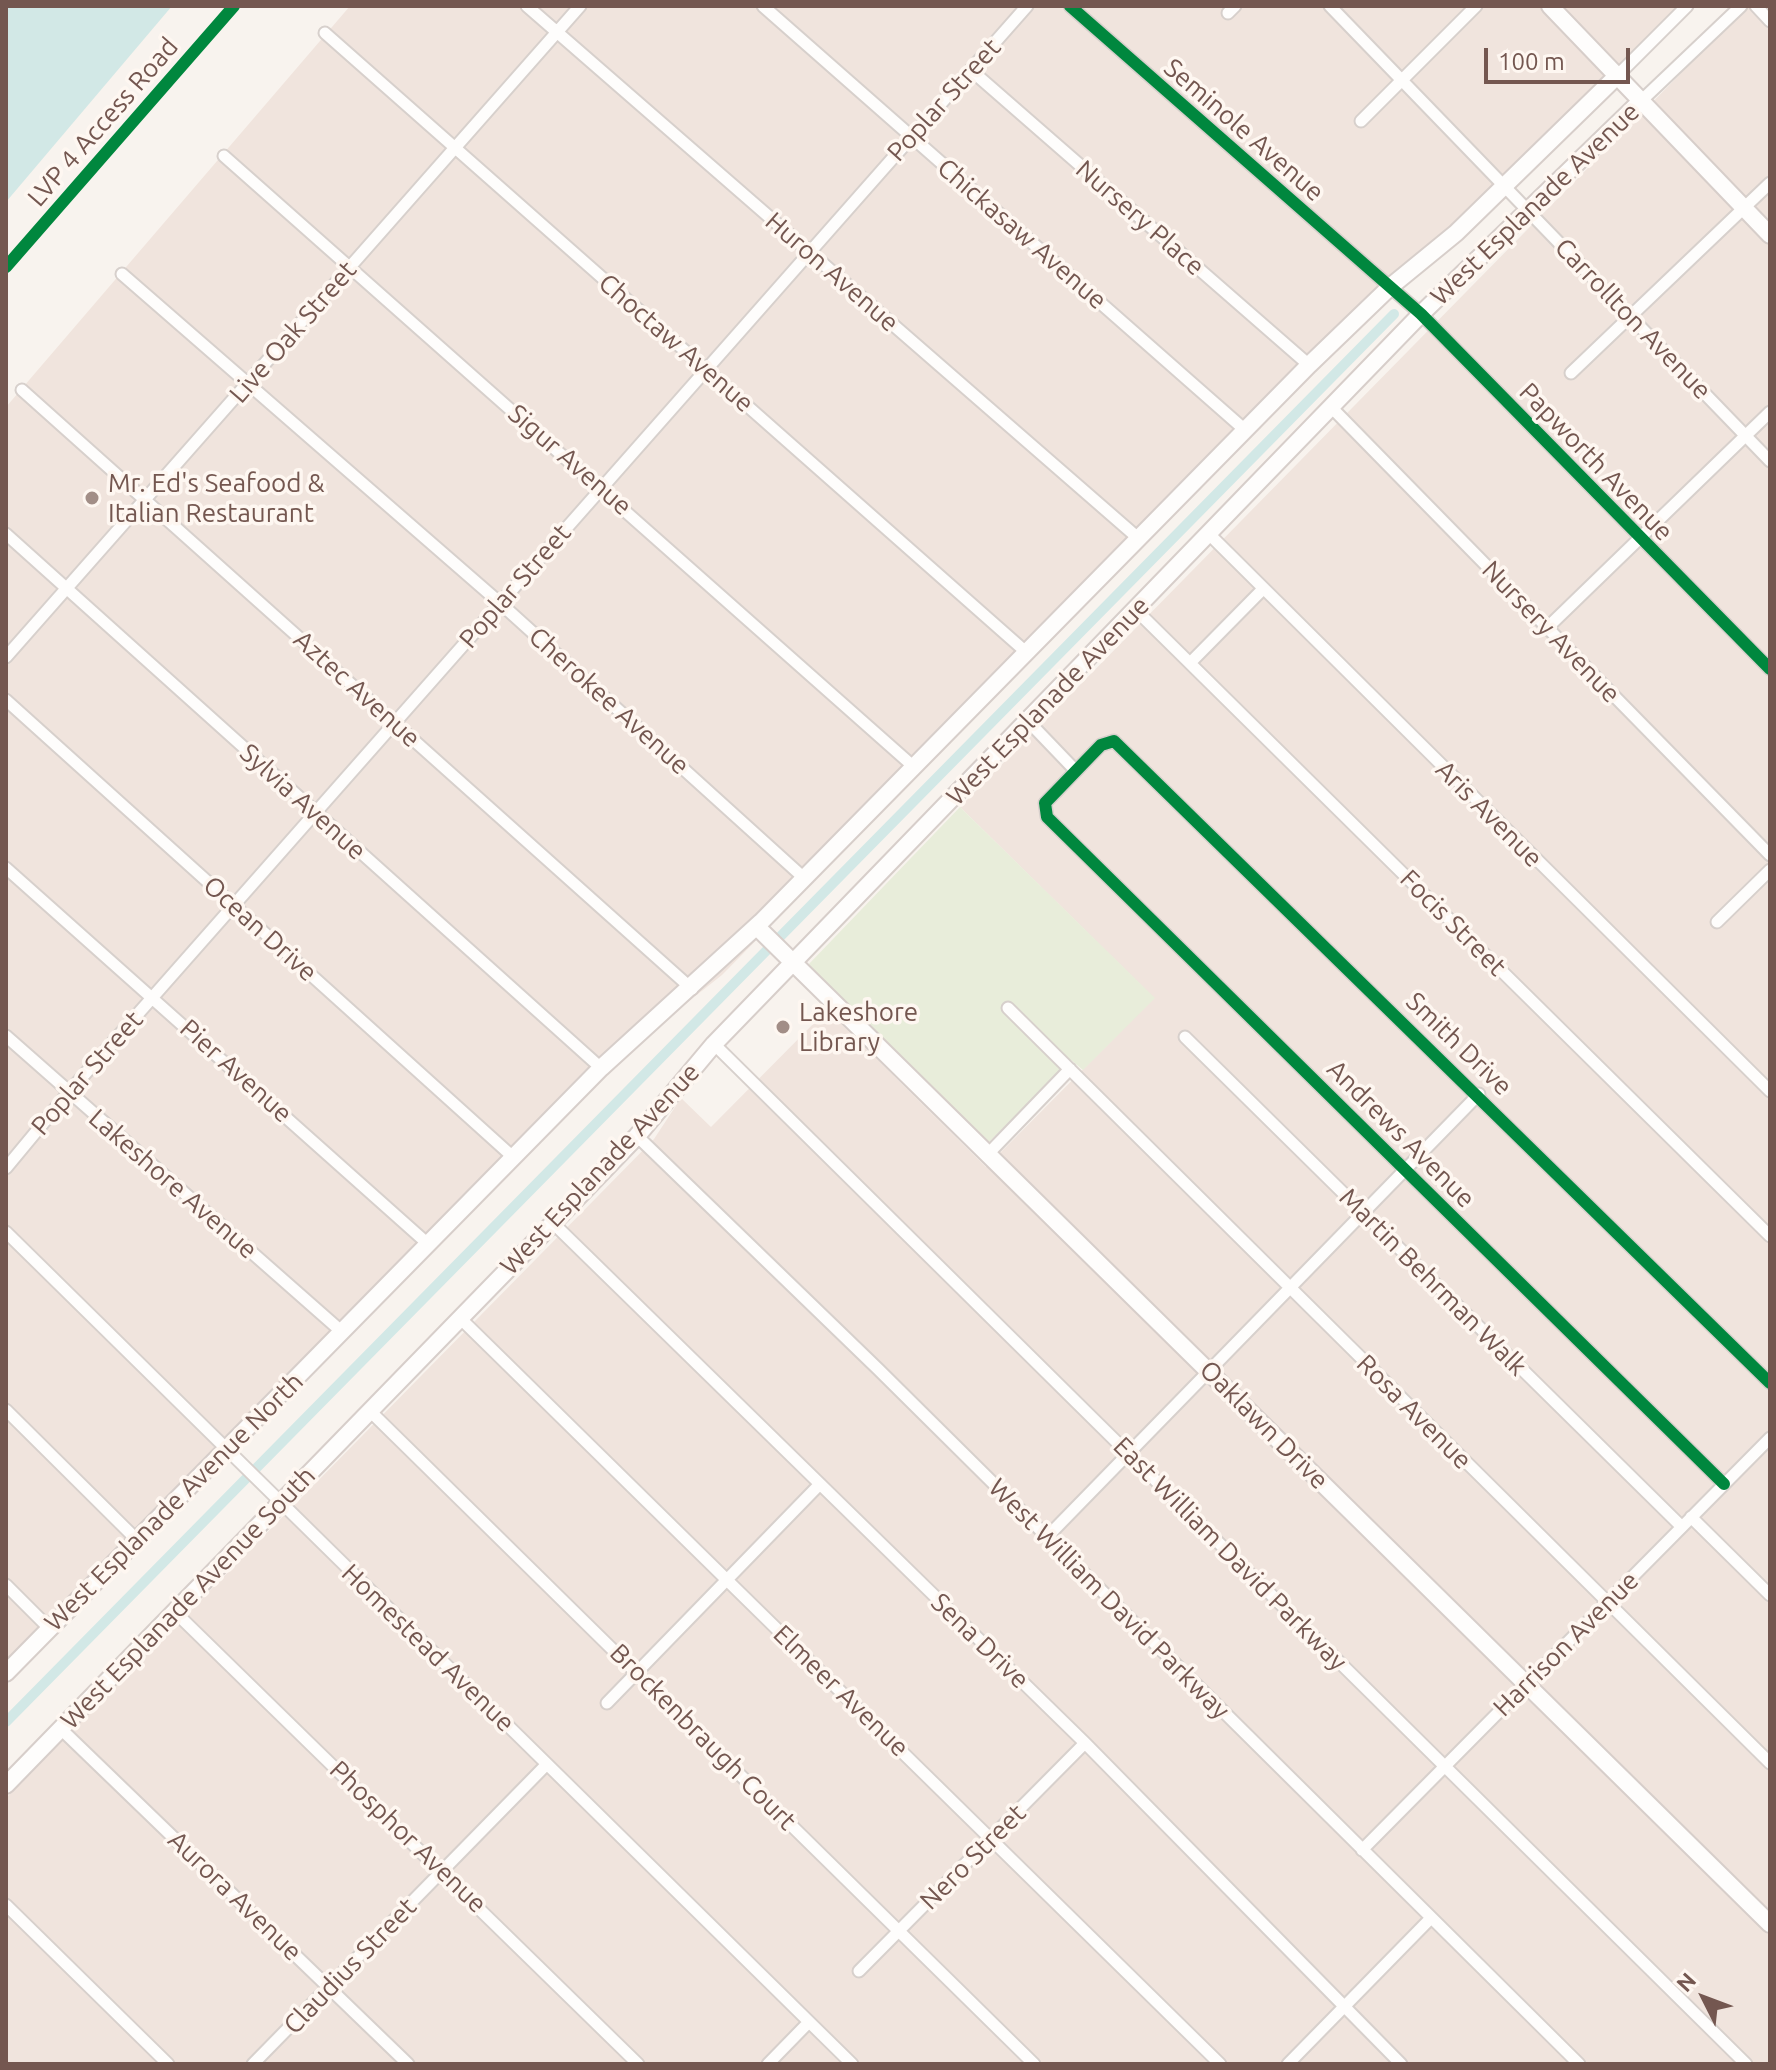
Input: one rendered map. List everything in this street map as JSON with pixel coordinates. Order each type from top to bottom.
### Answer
[{"type":"main road","points":[[1550,6],[1770,235]]},
{"type":"main road","name":"West Esplanade Avenue","points":[[341,1331],[601,1068],[760,930],[804,878],[1309,365],[1390,287],[1456,233],[1617,76]]},
{"type":"main road","name":"West Esplanade Avenue","points":[[370,1411],[637,1136],[789,958],[1028,721],[1421,314],[1641,101]]},
{"type":"main road","name":"Oaklawn Drive","points":[[760,930],[1770,1924]]},
{"type":"main road","name":"West Esplanade Avenue North","points":[[6,1673],[341,1331]]},
{"type":"main road","name":"West Esplanade Avenue South","points":[[6,1785],[370,1411]]},
{"type":"street","name":"Huron Avenue","points":[[527,6],[1138,538]]},
{"type":"street","name":"Live Oak Street","points":[[6,657],[580,6]]},
{"type":"street","name":"Chickasaw Avenue","points":[[763,6],[1245,430]]},
{"type":"street","name":"Poplar Street","points":[[6,1168],[69,1092],[1027,6]]},
{"type":"street","name":"Seminole Avenue","points":[[1070,6],[1390,287]]},
{"type":"street","name":"Carrollton Avenue","points":[[1330,6],[1770,461]]},
{"type":"street","points":[[1361,121],[1476,6]]},
{"type":"street","name":"West Esplanade Avenue","points":[[1617,76],[1687,6]]},
{"type":"street","name":"West Esplanade Avenue","points":[[1641,101],[1741,6]]},
{"type":"street","points":[[1756,6],[1770,21]]},
{"type":"street","name":"Choctaw Avenue","points":[[325,33],[1026,652]]},
{"type":"street","name":"Nursery Place","points":[[972,71],[1309,365]]},
{"type":"street","name":"Sigur Avenue","points":[[224,156],[602,487],[914,767]]},
{"type":"street","points":[[1571,373],[1770,183]]},
{"type":"street","name":"Cherokee Avenue","points":[[122,274],[500,603],[804,878]]},
{"type":"street","name":"Papworth Avenue","points":[[1390,287],[1421,314],[1770,669]]},
{"type":"street","name":"Aztec Avenue","points":[[22,390],[692,989]]},
{"type":"street","name":"Nursery Avenue","points":[[1332,408],[1770,855]]},
{"type":"street","points":[[1547,628],[1770,412]]},
{"type":"street","name":"Sylvia Avenue","points":[[6,534],[601,1068]]},
{"type":"street","name":"Aris Avenue","points":[[1210,535],[1770,1091]]},
{"type":"street","points":[[1190,663],[1263,589]]},
{"type":"street","name":"Focis Street","points":[[1136,610],[1770,1236]]},
{"type":"street","name":"Ocean Drive","points":[[6,700],[513,1157]]},
{"type":"street","points":[[1028,721],[1075,770]]},
{"type":"street","name":"Smith Drive","points":[[1075,770],[1106,741],[1114,741],[1479,1094],[1770,1383]]},
{"type":"street","name":"Andrews Avenue","points":[[1075,770],[1045,803],[1047,817],[1724,1484]]},
{"type":"street","name":"Pier Avenue","points":[[6,868],[428,1244]]},
{"type":"street","points":[[1717,922],[1770,870]]},
{"type":"street","name":"Rosa Avenue","points":[[1008,1008],[1770,1763]]},
{"type":"street","name":"Lakeshore Avenue","points":[[6,1036],[341,1331]]},
{"type":"street","name":"Martin Behrman Walk","points":[[1185,1037],[1682,1527]]},
{"type":"street","name":"East William David Parkway","points":[[714,1044],[1746,2064]]},
{"type":"street","points":[[988,1154],[1070,1069]]},
{"type":"street","points":[[1047,1537],[1479,1094]]},
{"type":"street","name":"West William David Parkway","points":[[637,1136],[1579,2064]]},
{"type":"street","name":"Sena Drive","points":[[553,1223],[1085,1743],[1401,2064]]},
{"type":"street","name":"Homestead Avenue","points":[[6,1232],[852,2064]]},
{"type":"street","name":"Elmeer Avenue","points":[[461,1319],[1220,2064]]},
{"type":"street","points":[[6,1410],[137,1540]]},
{"type":"street","name":"Brockenbraugh Court","points":[[370,1411],[638,1671],[1034,2064]]},
{"type":"street","name":"Harrison Avenue","points":[[1362,1850],[1770,1438]]},
{"type":"street","points":[[607,1703],[820,1484]]},
{"type":"street","points":[[1691,1517],[1770,1595]]},
{"type":"street","points":[[6,1585],[49,1628]]},
{"type":"street","name":"Phosphor Avenue","points":[[175,1612],[443,1870],[638,2064]]},
{"type":"street","name":"Aurora Avenue","points":[[61,1729],[408,2064]]},
{"type":"street","name":"Nero Street","points":[[859,1971],[1085,1743]]},
{"type":"street","name":"Claudius Street","points":[[253,2064],[547,1764]]},
{"type":"street","points":[[6,1905],[168,2064]]},
{"type":"street","points":[[1288,2064],[1431,1918]]},
{"type":"street","points":[[768,2064],[809,2022]]},
{"type":"shaded area","points":[[6,6],[172,6],[6,202]]},
{"type":"shaded area","points":[[350,6],[1692,6],[1504,200],[1415,271],[722,975],[650,1032],[6,1682],[6,407]]},
{"type":"shaded area","points":[[1747,6],[1757,6],[1770,20],[1770,2064],[6,2064],[6,1798],[654,1139],[681,1098],[711,1127],[827,1010],[986,1167],[1154,998],[960,807]]},
{"type":"green space","points":[[960,807],[1155,998],[1083,1070],[1071,1060],[989,1142],[808,965]]},
{"type":"waterway","points":[[6,1722],[1394,314]]},
{"type":"cycle path","name":"LVP 4 Access Road","points":[[6,267],[234,6]]},
{"type":"cycle path","points":[[1070,6],[1421,314],[1770,669]]},
{"type":"cycle path","points":[[1724,1484],[1047,817],[1045,803],[1101,745],[1114,741],[1770,1383]]},
{"type":"place","name":"Mr. Ed's Seafood & Italian Restaurant","points":[[92,498]]},
{"type":"place","name":"Lakeshore Library","points":[[783,1027]]}]
